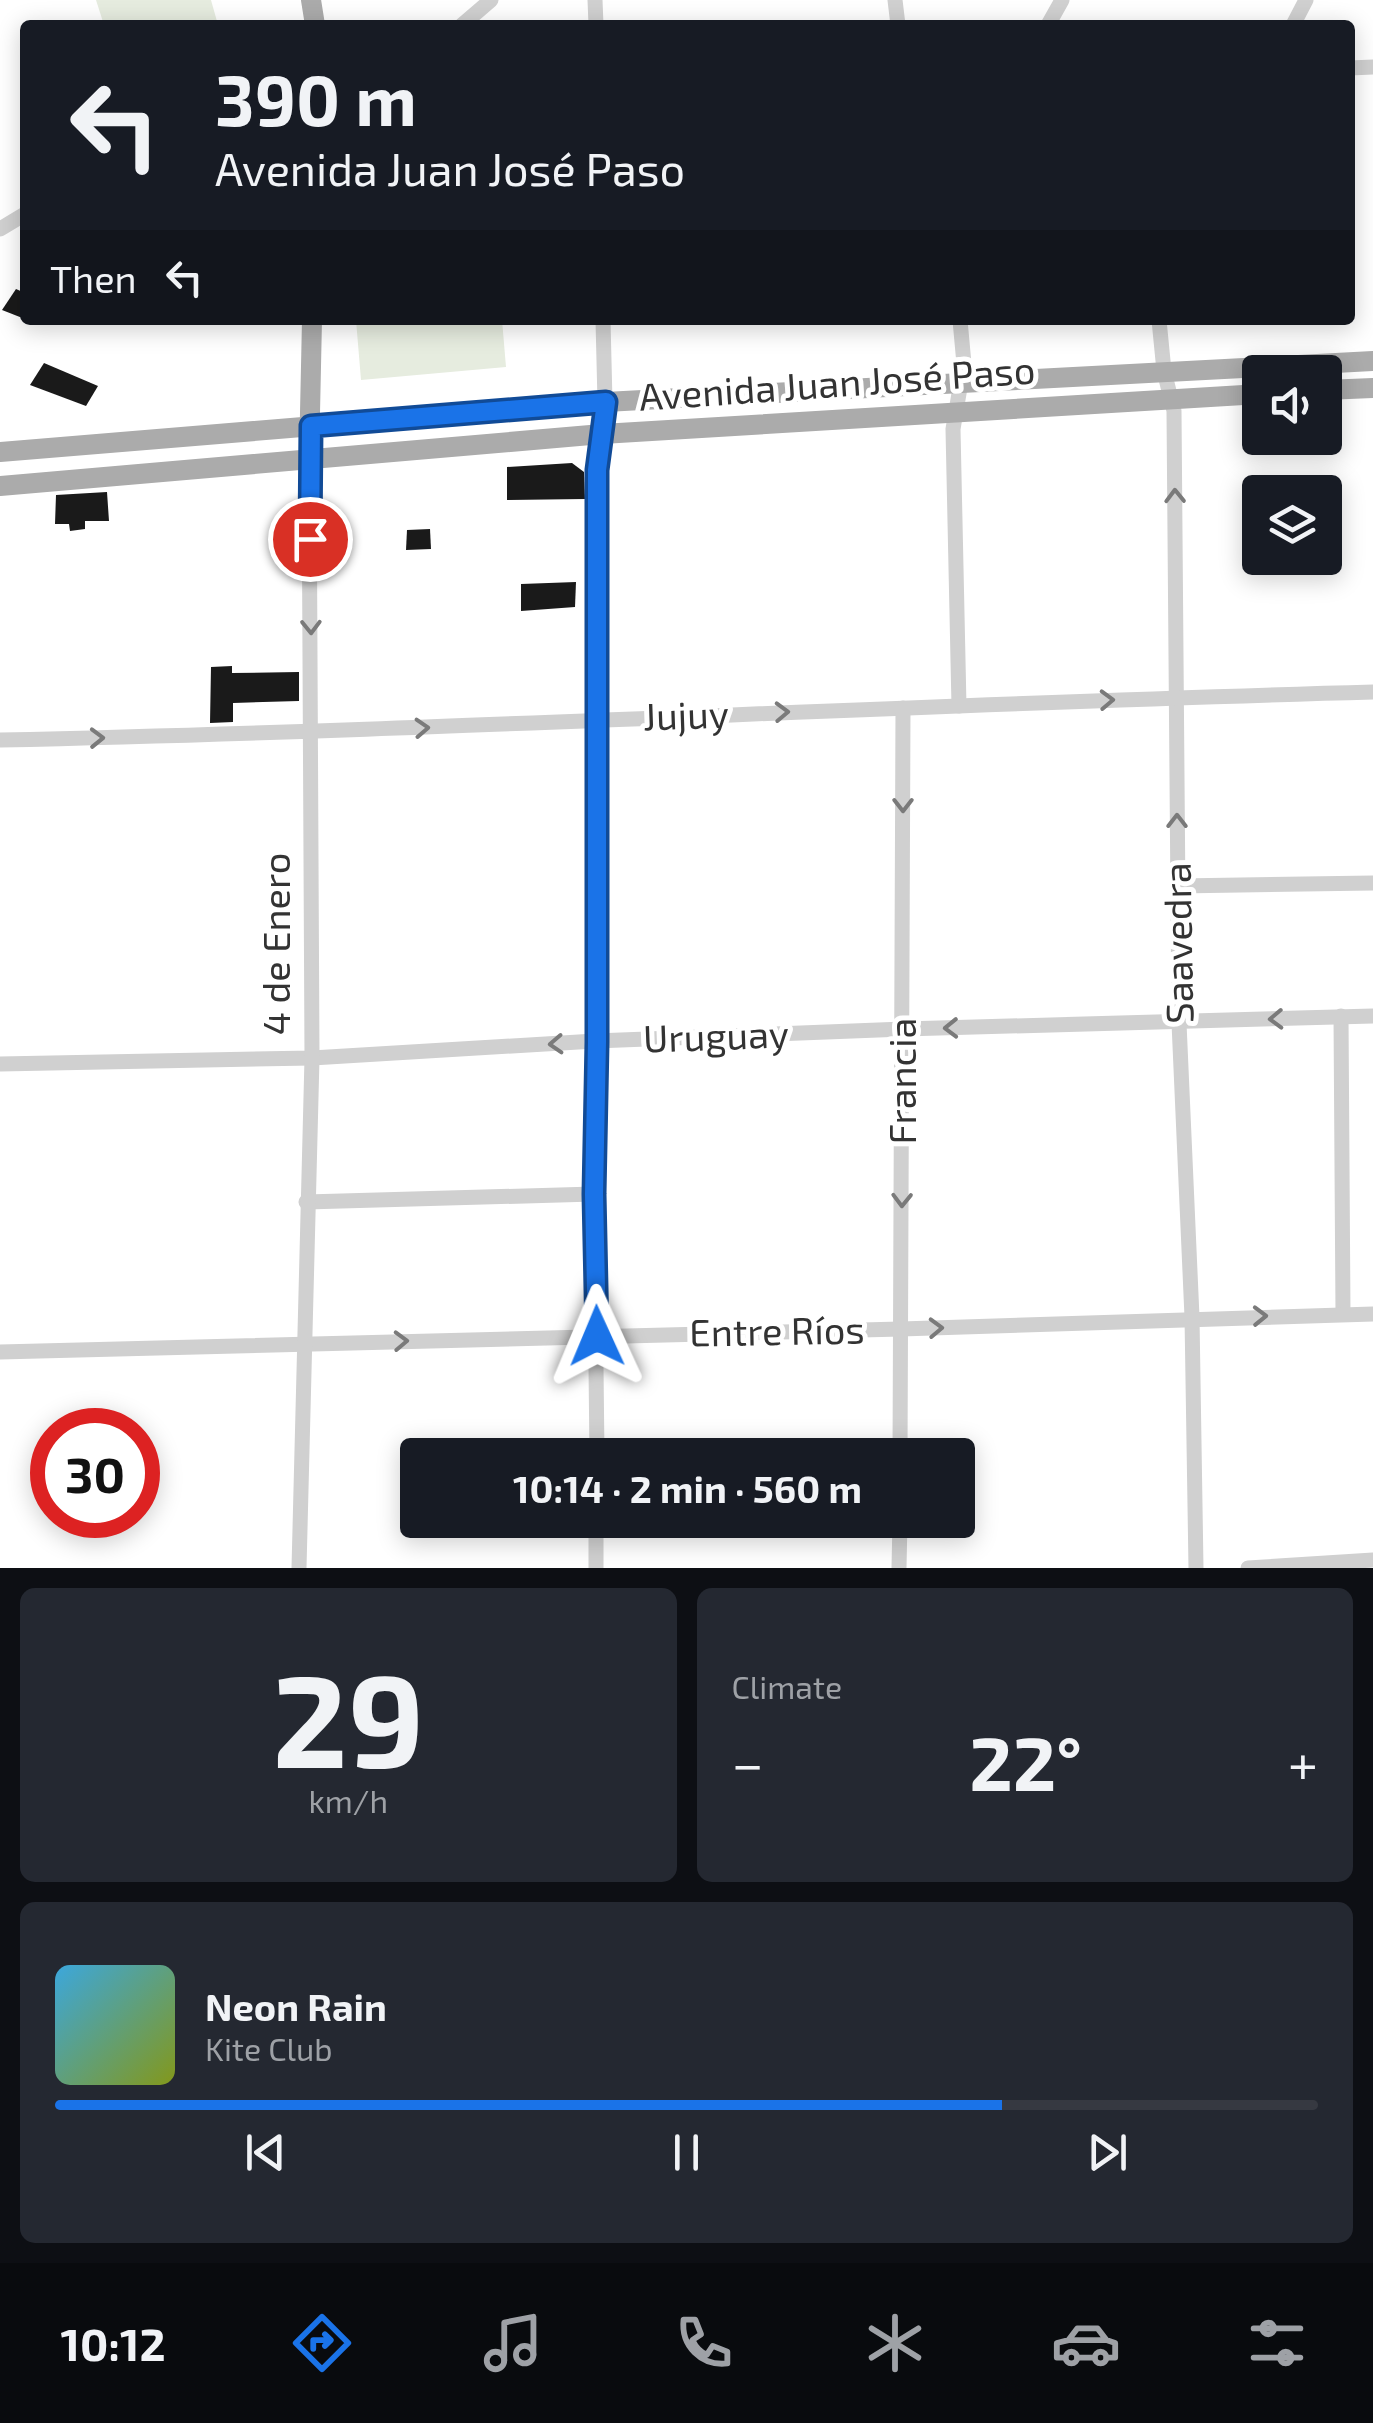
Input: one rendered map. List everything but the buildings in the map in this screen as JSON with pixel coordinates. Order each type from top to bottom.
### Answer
[{"type":"main road","name":"4 de Enero","points":[[309,459],[312,325]]},
{"type":"main road","name":"Avenida Juan José Paso","points":[[0,452],[606,402],[1373,361]]},
{"type":"main road","points":[[1342,389],[1373,388]]},
{"type":"main road","name":"Avenida Juan José Paso","points":[[0,486],[602,434],[1242,395]]},
{"type":"street","points":[[468,20],[491,0]]},
{"type":"street","points":[[597,1438],[597,470],[606,402],[603,325]]},
{"type":"street","points":[[959,706],[953,429],[962,381],[960,325]]},
{"type":"street","name":"Saavedra","points":[[1159,325],[1171,398],[1179,1023],[1192,1318],[1196,1568]]},
{"type":"street","name":"4 de Enero","points":[[299,1568],[312,1058],[309,459]]},
{"type":"street","name":"Jujuy","points":[[0,740],[312,733],[1373,692]]},
{"type":"street","name":"Francia","points":[[900,1438],[903,708]]},
{"type":"street","points":[[1178,886],[1373,883]]},
{"type":"street","points":[[1341,1016],[1343,1314]]},
{"type":"street","name":"Uruguay","points":[[0,1064],[312,1058],[904,1029],[1373,1016]]},
{"type":"street","points":[[306,1202],[594,1194]]},
{"type":"street","name":"Entre Ríos","points":[[0,1352],[1373,1314]]},
{"type":"street","points":[[596,1538],[596,1568]]},
{"type":"street","points":[[899,1568],[900,1538]]},
{"type":"street","points":[[1248,1568],[1373,1560]]},
{"type":"shaded area","points":[[96,0],[211,0],[217,20],[102,20]]},
{"type":"shaded area","points":[[356,325],[502,325],[506,367],[361,380]]},
{"type":"route","points":[[310,539],[311,426],[606,402],[597,470],[597,1336]]}]
